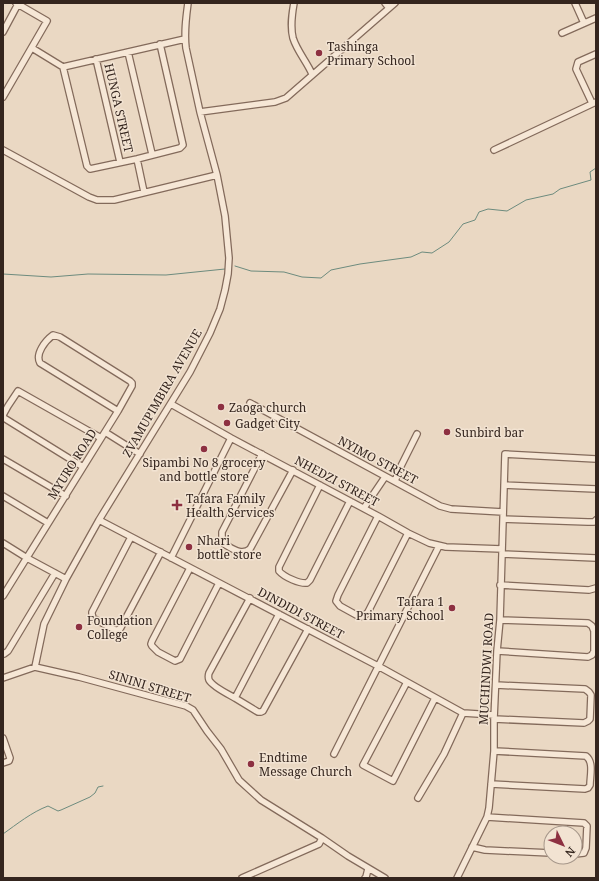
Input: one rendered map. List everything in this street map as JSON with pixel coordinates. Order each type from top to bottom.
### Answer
[{"type":"street","name":"ZVAMUPIMBIRA AVENUE","points":[[35,667],[44,624],[66,579],[99,520],[190,372],[210,333],[220,309],[225,290],[229,258],[225,216],[217,175],[200,112],[185,39],[185,24],[188,3]]},
{"type":"street","points":[[294,3],[291,20],[293,38],[312,74]]},
{"type":"street","points":[[200,112],[275,102],[286,98],[387,5],[395,3]]},
{"type":"street","points":[[575,3],[584,23]]},
{"type":"street","points":[[3,32],[17,4],[47,21],[3,97]]},
{"type":"street","points":[[562,33],[596,18]]},
{"type":"street","points":[[32,48],[63,67],[185,39]]},
{"type":"street","points":[[63,67],[88,168],[90,169],[137,159],[180,148],[183,145],[160,44]]},
{"type":"street","points":[[128,52],[152,154]]},
{"type":"street","points":[[494,150],[594,103],[576,69],[578,62],[596,54]]},
{"type":"street","name":"HUNGA STREET","points":[[96,59],[120,162]]},
{"type":"street","points":[[3,150],[77,191],[97,200],[114,200],[217,175]]},
{"type":"street","points":[[137,159],[144,192]]},
{"type":"street","name":"MYURO ROAD","points":[[3,596],[66,496],[118,411],[132,386],[130,380],[57,335],[53,335],[48,338],[38,356],[40,363],[118,411]]},
{"type":"street","points":[[83,467],[4,418],[3,415],[8,406],[18,391],[101,438]]},
{"type":"street","name":"NYIMO STREET","points":[[250,402],[440,506],[446,508],[503,512]]},
{"type":"street","name":"NHEDZI STREET","points":[[171,404],[231,438],[429,543],[439,546],[596,558]]},
{"type":"street","points":[[105,432],[140,454]]},
{"type":"street","points":[[395,481],[417,434]]},
{"type":"street","points":[[171,558],[231,438]]},
{"type":"street","points":[[262,454],[222,532],[224,544],[242,552],[247,552],[250,549],[293,470]]},
{"type":"street","name":"MUCHINDWI ROAD","points":[[457,878],[487,817],[489,808],[494,751],[497,651],[500,620],[505,454],[596,459]]},
{"type":"street","points":[[3,459],[66,496]]},
{"type":"street","points":[[364,508],[385,477]]},
{"type":"street","points":[[320,485],[279,567],[279,571],[282,575],[303,584],[310,580],[350,501]]},
{"type":"street","points":[[504,485],[596,489]]},
{"type":"street","points":[[3,496],[48,524]]},
{"type":"street","points":[[378,516],[338,595],[336,601],[340,606],[360,616],[368,612],[408,533]]},
{"type":"street","points":[[503,519],[588,522],[594,522],[596,520]]},
{"type":"street","name":"DINDIDI STREET","points":[[99,520],[250,598],[463,713],[494,717],[584,723],[588,722],[590,718],[591,695],[585,689],[496,685]]},
{"type":"street","points":[[131,537],[92,612],[93,618],[115,630],[120,629],[161,552]]},
{"type":"street","points":[[3,543],[66,579]]},
{"type":"street","points":[[334,754],[439,546]]},
{"type":"street","points":[[190,568],[151,644],[154,649],[172,660],[177,661],[180,659],[219,583]]},
{"type":"street","points":[[3,654],[8,651],[55,573]]},
{"type":"street","points":[[500,585],[589,590],[596,588]]},
{"type":"street","points":[[250,598],[208,677],[209,680],[216,686],[258,712],[263,711],[308,629]]},
{"type":"street","points":[[235,698],[279,614]]},
{"type":"street","points":[[497,651],[588,657],[592,655],[594,651],[594,631],[592,626],[588,623],[500,620]]},
{"type":"street","points":[[3,678],[35,667]]},
{"type":"street","name":"SININI STREET","points":[[35,667],[79,677],[186,706],[193,710],[221,749],[239,780],[261,800],[348,856],[386,878]]},
{"type":"street","points":[[407,682],[363,765],[393,781],[435,698]]},
{"type":"street","points":[[418,798],[444,754],[463,713]]},
{"type":"street","points":[[3,738],[10,758],[9,761],[3,764]]},
{"type":"street","points":[[491,784],[585,789],[590,785],[591,762],[586,756],[494,751]]},
{"type":"street","points":[[487,817],[584,823],[587,826],[586,848],[583,853]]},
{"type":"street","points":[[242,878],[318,844],[322,838]]},
{"type":"street","points":[[472,847],[485,850],[543,853]]},
{"type":"street","points":[[365,878],[368,868]]},
{"type":"waterway","points":[[235,266],[251,271],[284,272],[302,277],[321,278],[331,270],[360,264],[411,257],[422,252],[432,253],[449,242],[463,224],[475,220],[479,212],[488,209],[507,211],[526,200],[553,194],[560,189],[591,180],[590,172],[596,168]]},
{"type":"waterway","points":[[3,274],[51,277],[88,274],[166,275],[225,269]]},
{"type":"waterway","points":[[3,834],[25,818],[48,806],[58,811],[61,810],[90,797],[95,793],[98,787],[103,786]]},
{"type":"place","name":"Tashinga Primary School","points":[[319,53]]},
{"type":"place","name":"Zaoga church","points":[[221,407]]},
{"type":"place","name":"Gadget City","points":[[227,423]]},
{"type":"place","name":"Sunbird bar","points":[[447,432]]},
{"type":"place","name":"Sipambi No 8 grocery and bottle store","points":[[204,449]]},
{"type":"place","name":"Tafara Family Health Services","points":[[177,505]]},
{"type":"place","name":"Nhari bottle store","points":[[189,547]]},
{"type":"place","name":"Tafara 1 Primary School","points":[[452,608]]},
{"type":"place","name":"Foundation College","points":[[79,627]]},
{"type":"place","name":"Endtime Message Church","points":[[251,764]]}]
